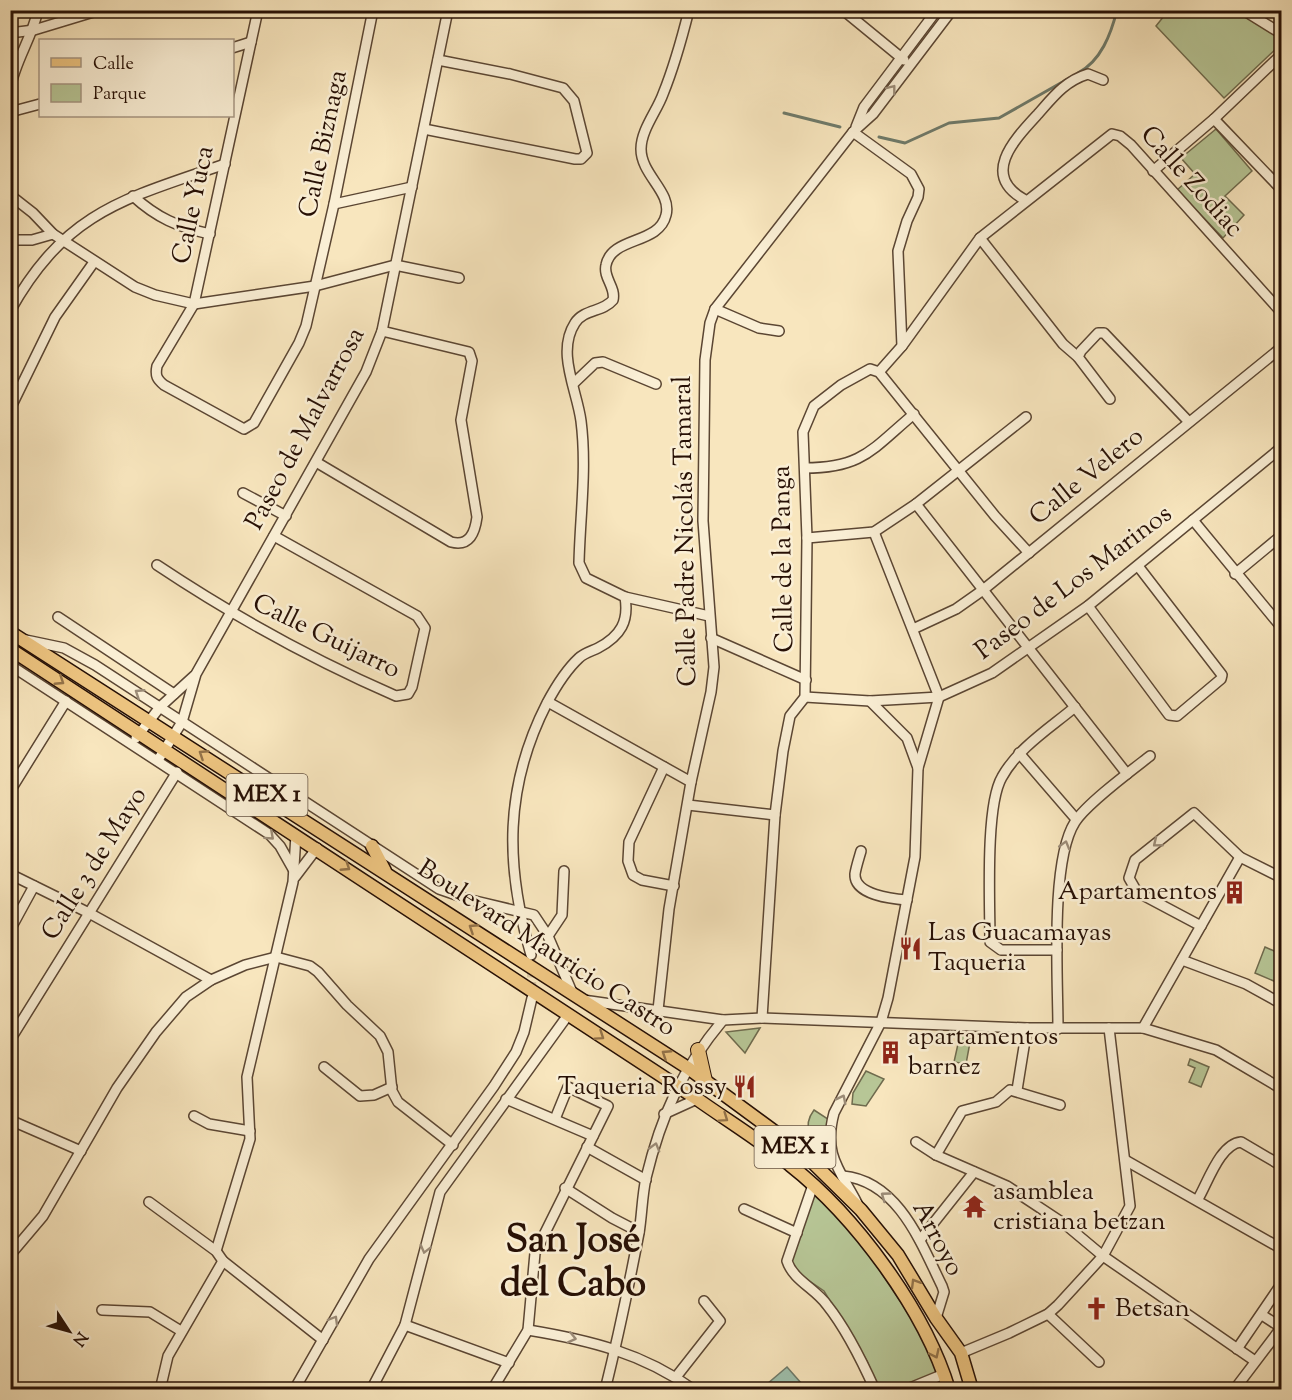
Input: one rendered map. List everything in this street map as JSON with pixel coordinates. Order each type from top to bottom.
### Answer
[{"type":"highway","points":[[698,1050],[705,1081]]},
{"type":"main road","name":"Boulevard Mauricio Castro","points":[[15,635],[687,1068],[801,1151],[861,1210],[898,1255],[936,1318],[961,1353],[972,1389]]},
{"type":"main road","name":"Boulevard Mauricio Castro","points":[[10,649],[165,749],[218,791],[317,848],[697,1099],[790,1164],[865,1240],[886,1269],[922,1328],[949,1389]]},
{"type":"main road","points":[[372,846],[386,872]]},
{"type":"street","points":[[10,89],[16,66],[34,30],[38,10]]},
{"type":"street","points":[[10,33],[34,30],[100,10]]},
{"type":"street","name":"Calle Yuca","points":[[194,304],[258,10]]},
{"type":"street","name":"Calle Biznaga","points":[[194,304],[157,366],[157,379],[244,429],[254,423],[299,343],[334,204],[373,10]]},
{"type":"street","name":"Paseo de Malvarrosa","points":[[158,760],[182,722],[196,674],[366,372],[382,331],[448,10]]},
{"type":"street","points":[[689,10],[664,93],[641,147],[645,168],[666,200],[667,213],[659,229],[617,249],[610,255],[606,265],[606,274],[612,286],[613,300],[607,306],[580,317],[571,332],[566,351],[581,421],[583,463],[579,563],[586,578],[625,597],[709,616]]},
{"type":"street","points":[[843,10],[911,64]]},
{"type":"street","name":"Calle Padre Nicolás Tamaral","points":[[854,132],[864,107],[938,10]]},
{"type":"street","name":"Calle Padre Nicolás Tamaral","points":[[658,1010],[674,886],[691,782],[711,692],[714,667],[703,521],[705,360],[708,332],[715,309],[854,132],[873,114],[952,10]]},
{"type":"street","points":[[1243,10],[1281,34]]},
{"type":"street","points":[[234,47],[251,42]]},
{"type":"street","points":[[1153,171],[1214,119],[1281,54]]},
{"type":"street","points":[[424,129],[581,159],[587,148],[569,93],[558,86],[438,60]]},
{"type":"street","points":[[1029,553],[958,471],[879,372],[902,346],[980,238],[1025,200],[1011,192],[1006,179],[1005,156],[1011,143],[1069,81],[1088,74],[1103,80]]},
{"type":"street","points":[[10,112],[39,104]]},
{"type":"street","points":[[1214,119],[1281,190]]},
{"type":"street","points":[[854,132],[911,174],[919,189],[898,251],[902,346]]},
{"type":"street","name":"Calle Zodiac","points":[[1025,200],[1108,137],[1116,134],[1131,145],[1281,313]]},
{"type":"street","points":[[10,311],[58,237],[97,213],[133,196],[225,164]]},
{"type":"street","points":[[334,204],[412,187]]},
{"type":"street","points":[[10,195],[58,237],[94,262],[155,296],[194,304],[315,286],[395,265],[459,278]]},
{"type":"street","points":[[133,196],[159,218],[175,226],[210,234]]},
{"type":"street","points":[[10,240],[58,237]]},
{"type":"street","points":[[980,238],[1063,344],[1078,357],[1110,399]]},
{"type":"street","points":[[10,409],[56,317],[94,262]]},
{"type":"street","points":[[715,309],[759,328],[779,331]]},
{"type":"street","points":[[316,462],[452,542],[460,544],[468,541],[476,530],[477,517],[461,420],[472,361],[469,351],[382,331]]},
{"type":"street","points":[[1078,357],[1093,337],[1104,333],[1189,422]]},
{"type":"street","name":"Calle Velero","points":[[913,629],[956,609],[983,590],[1281,347]]},
{"type":"street","points":[[573,384],[595,363],[603,362],[656,384]]},
{"type":"street","name":"Calle de la Panga","points":[[806,697],[807,538],[803,432],[806,419],[814,406],[860,373],[870,369],[879,372]]},
{"type":"street","points":[[805,468],[835,468],[864,456],[914,414]]},
{"type":"street","points":[[807,538],[874,532],[916,504],[1026,417]]},
{"type":"street","name":"Paseo de Los Marinos","points":[[806,697],[870,701],[939,697],[992,673],[1088,606],[1281,447]]},
{"type":"street","points":[[243,493],[286,516]]},
{"type":"street","points":[[916,504],[1127,774]]},
{"type":"street","points":[[1193,520],[1281,628]]},
{"type":"street","points":[[861,1210],[832,1160],[829,1142],[831,1126],[834,1113],[880,1022],[888,998],[915,857],[918,768],[939,697],[874,532]]},
{"type":"street","points":[[1235,574],[1281,535]]},
{"type":"street","name":"Calle Guijarro","points":[[230,613],[326,666],[396,696],[403,697],[412,687],[424,628],[417,616],[274,536]]},
{"type":"street","points":[[157,565],[230,613]]},
{"type":"street","points":[[1088,606],[1169,715],[1177,716],[1221,679],[1222,675],[1137,566]]},
{"type":"street","points":[[531,955],[518,910],[513,863],[513,809],[532,739],[548,702],[580,657],[618,634],[628,614],[625,597]]},
{"type":"street","points":[[58,617],[174,694]]},
{"type":"street","name":"Boulevard Mauricio Castro","points":[[15,635],[75,653],[439,889],[471,900],[518,910]]},
{"type":"street","points":[[711,638],[806,680]]},
{"type":"street","points":[[10,665],[177,772],[218,791],[269,834],[284,852],[294,871]]},
{"type":"street","name":"Paseo de Malvarrosa","points":[[132,744],[160,707],[196,674]]},
{"type":"street","points":[[762,1018],[775,815],[786,730],[790,716],[806,697]]},
{"type":"street","points":[[10,791],[66,701]]},
{"type":"street","points":[[870,701],[907,738],[918,768]]},
{"type":"street","points":[[548,702],[691,782]]},
{"type":"street","points":[[1057,950],[1001,950],[990,942],[992,804],[1001,777],[1019,753],[1075,707]]},
{"type":"street","points":[[1019,753],[1076,819]]},
{"type":"street","points":[[1058,1029],[1057,950],[1061,862],[1068,835],[1076,819],[1150,756]]},
{"type":"street","points":[[664,767],[627,852],[633,875],[642,880],[674,886]]},
{"type":"street","name":"Calle 3 de Mayo","points":[[10,1040],[177,772]]},
{"type":"street","points":[[688,805],[775,815]]},
{"type":"street","points":[[1201,926],[1133,889],[1129,878],[1131,866],[1194,813],[1240,857],[1281,878]]},
{"type":"street","points":[[216,1251],[250,1131],[247,1077],[293,882],[296,835]]},
{"type":"street","points":[[293,882],[300,868],[317,848]]},
{"type":"street","points":[[861,851],[855,876],[858,884],[870,892],[907,900]]},
{"type":"street","points":[[1143,1028],[1240,857]]},
{"type":"street","points":[[548,936],[562,915],[564,871]]},
{"type":"street","points":[[10,874],[89,913],[211,980]]},
{"type":"street","points":[[10,930],[34,886]]},
{"type":"street","points":[[518,910],[534,915],[548,936],[577,996],[723,1020],[762,1018],[1058,1029],[1143,1028],[1223,1053],[1281,1089]]},
{"type":"street","points":[[10,1255],[43,1216],[117,1088],[156,1032],[186,997],[211,980],[245,965],[276,957],[310,966],[318,972],[347,1005],[380,1036],[388,1052],[392,1087],[398,1102],[453,1145]]},
{"type":"street","points":[[1182,960],[1246,984],[1281,1004]]},
{"type":"street","points":[[294,1389],[374,1251],[426,1183],[516,1052],[524,1032],[532,998]]},
{"type":"street","points":[[370,1389],[405,1325],[440,1192],[568,1015]]},
{"type":"street","points":[[605,1389],[639,1232],[646,1180],[664,1114],[676,1087],[698,1050],[723,1020]]},
{"type":"street","points":[[1017,1090],[1027,1028]]},
{"type":"street","points":[[961,1353],[1048,1314],[1066,1298],[1103,1256],[1130,1206],[1109,1028]]},
{"type":"street","points":[[324,1067],[360,1096],[374,1095],[392,1087]]},
{"type":"street","points":[[492,1389],[528,1330],[535,1253],[565,1188],[608,1106],[568,1087],[555,1119]]},
{"type":"street","points":[[936,1155],[962,1111],[996,1102],[1010,1090],[1017,1090],[1060,1105]]},
{"type":"street","points":[[507,1099],[593,1136]]},
{"type":"street","points":[[664,1114],[697,1099]]},
{"type":"street","points":[[194,1116],[209,1124],[250,1131]]},
{"type":"street","points":[[10,1119],[81,1151]]},
{"type":"street","points":[[916,1142],[936,1155],[1017,1192],[1066,1225],[1103,1256],[1255,1361]]},
{"type":"street","points":[[1198,1199],[1226,1150],[1236,1143],[1241,1142],[1281,1166]]},
{"type":"street","points":[[587,1147],[646,1180]]},
{"type":"street","points":[[1125,1160],[1198,1199],[1281,1249]]},
{"type":"street","points":[[920,1240],[974,1172]]},
{"type":"street","name":"Arroyo","points":[[843,1176],[863,1180],[899,1207],[920,1240],[944,1292],[936,1318]]},
{"type":"street","points":[[426,1183],[440,1192]]},
{"type":"street","points":[[813,1185],[787,1261],[790,1270],[811,1287],[833,1312],[875,1389]]},
{"type":"street","points":[[565,1188],[639,1232]]},
{"type":"street","points":[[149,1202],[216,1251],[223,1261],[323,1340]]},
{"type":"street","points":[[744,1209],[796,1233]]},
{"type":"street","points":[[160,1389],[168,1356],[223,1261]]},
{"type":"street","points":[[1237,1348],[1262,1315],[1281,1283]]},
{"type":"street","points":[[676,1377],[720,1321],[704,1301]]},
{"type":"street","points":[[102,1310],[150,1312],[181,1331]]},
{"type":"street","points":[[1048,1314],[1099,1362]]},
{"type":"street","points":[[1234,1389],[1281,1328],[1262,1315]]},
{"type":"street","points":[[405,1325],[509,1363]]},
{"type":"street","points":[[528,1330],[615,1348],[676,1377],[694,1389]]},
{"type":"street","points":[[905,1389],[944,1374]]},
{"type":"green space","points":[[1168,11],[1238,11],[1281,39],[1281,44],[1224,98],[1156,26]]},
{"type":"green space","points":[[1216,129],[1252,171],[1225,196],[1244,215],[1223,238],[1177,190],[1195,174],[1181,158]]},
{"type":"green space","points":[[1265,947],[1281,954],[1281,984],[1255,973]]},
{"type":"green space","points":[[760,1028],[745,1053],[726,1032]]},
{"type":"green space","points":[[960,1035],[971,1037],[966,1064],[954,1062]]},
{"type":"green space","points":[[1190,1059],[1209,1067],[1201,1087],[1189,1082],[1195,1068],[1188,1065]]},
{"type":"green space","points":[[866,1071],[884,1079],[866,1106],[852,1104],[853,1093]]},
{"type":"green space","points":[[814,1110],[831,1121],[827,1154],[812,1140],[808,1129],[810,1116]]},
{"type":"green space","points":[[814,1193],[862,1244],[914,1322],[942,1373],[896,1389],[879,1389],[867,1361],[824,1291],[792,1269],[790,1261]]},
{"type":"shaded area","points":[[787,1367],[801,1383],[793,1389],[761,1389]]},
{"type":"waterway","points":[[1078,73],[1093,61],[1104,46],[1117,10]]},
{"type":"waterway","points":[[879,137],[905,143],[949,123],[999,118],[1073,76]]},
{"type":"waterway","points":[[784,113],[840,127]]},
{"type":"tunnel","points":[[531,955],[532,996]]},
{"type":"place","name":"Apartamentos","points":[[1235,892]]},
{"type":"place","name":"Las Guacamayas Taqueria","points":[[910,948]]},
{"type":"place","name":"apartamentos barnez","points":[[890,1052]]},
{"type":"place","name":"Taqueria Rossy","points":[[745,1087]]},
{"type":"place","name":"asamblea cristiana betzan","points":[[975,1207]]},
{"type":"place","name":"Betsan","points":[[1097,1309]]},
{"type":"district","name":"San José del Cabo","points":[[573,1264]]}]
